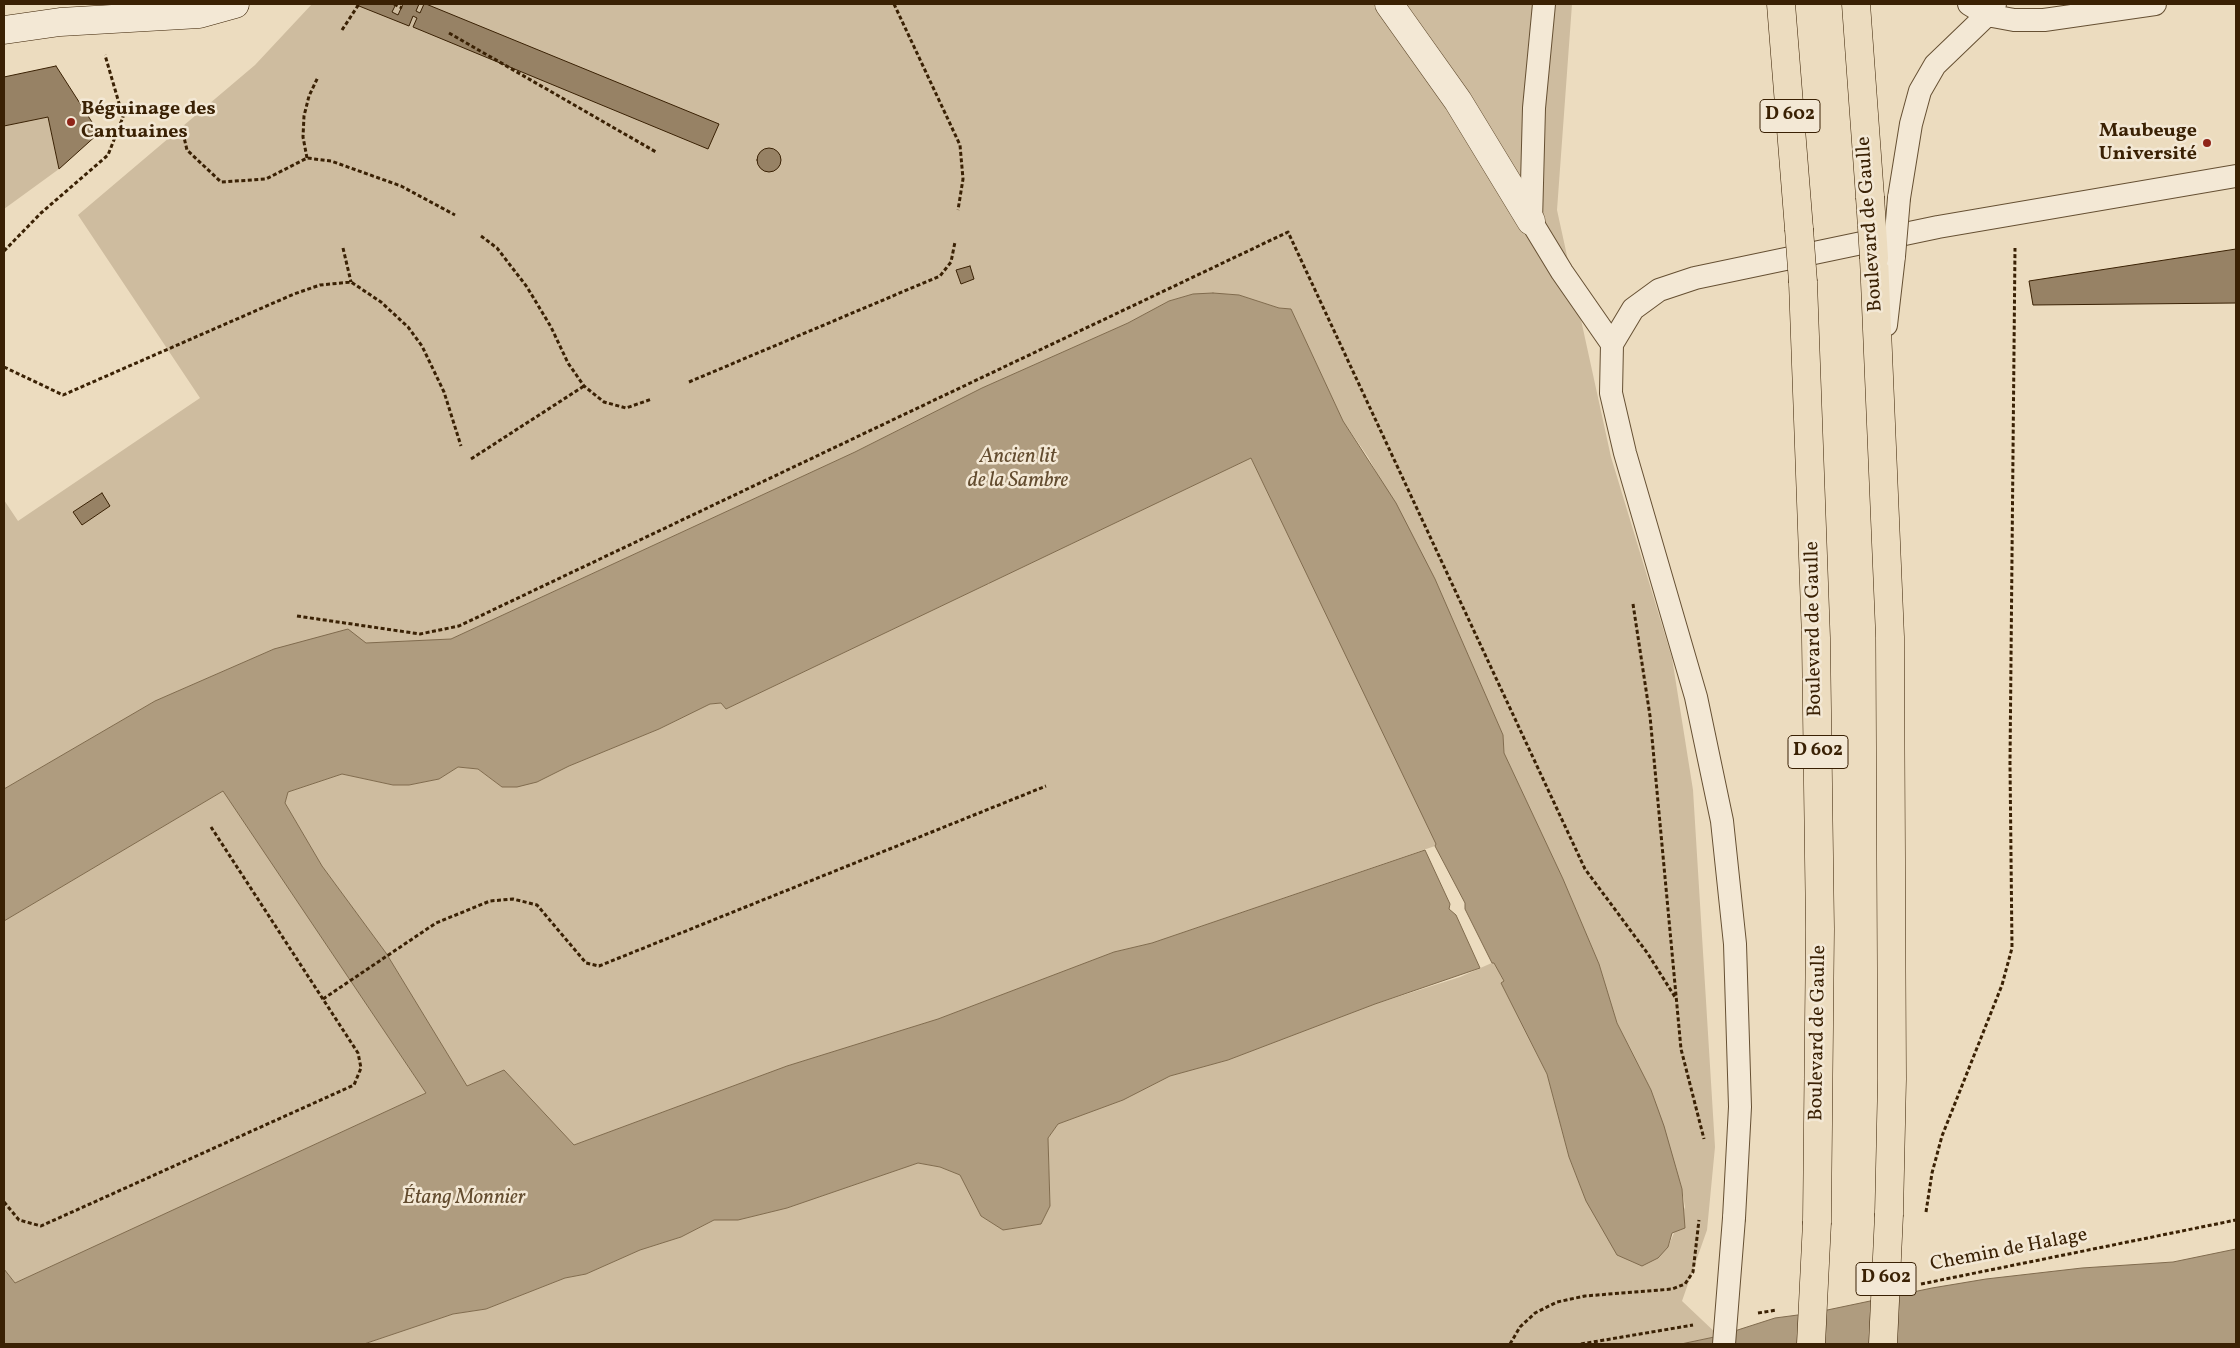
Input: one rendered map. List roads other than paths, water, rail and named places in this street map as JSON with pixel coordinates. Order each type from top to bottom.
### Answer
[{"type":"main road","name":"Boulevard de Gaulle","points":[[1781,4],[1803,282],[1816,638],[1820,928],[1817,1222],[1811,1344]]},
{"type":"main road","name":"Boulevard de Gaulle","points":[[1856,4],[1870,197],[1884,257],[1880,370],[1890,646],[1892,1079],[1890,1214],[1883,1344]]},
{"type":"street","points":[[4,30],[94,19],[199,14],[235,4]]},
{"type":"street","points":[[1389,4],[1458,101],[1531,220]]},
{"type":"lane","points":[[1544,4],[1534,108],[1531,220],[1562,272],[1612,344]]},
{"type":"lane","points":[[1884,257],[1899,198],[1911,124],[1920,90],[1935,65],[1984,7],[2014,20],[2044,20],[2155,4]]},
{"type":"lane","points":[[1724,1344],[1740,1107],[1736,963],[1722,821],[1696,697],[1625,454],[1611,393],[1612,344],[1633,310],[1660,290],[1695,278],[1938,227],[2236,176]]},
{"type":"water","points":[[1193,294],[1239,295],[1279,308],[1291,309],[1343,421],[1396,503],[1435,579],[1503,735],[1504,753],[1563,879],[1599,964],[1617,1023],[1651,1090],[1664,1126],[1682,1189],[1685,1228],[1672,1233],[1668,1247],[1658,1258],[1642,1266],[1617,1255],[1586,1201],[1569,1157],[1547,1074],[1501,983],[1504,981],[1494,963],[1492,963],[1465,909],[1465,903],[1435,846],[1436,844],[1251,458],[726,709],[721,703],[710,704],[659,729],[569,766],[537,782],[517,787],[502,787],[478,769],[458,767],[439,779],[409,785],[393,785],[342,774],[288,792],[285,803],[322,866],[386,953],[467,1086],[504,1070],[574,1145],[787,1066],[938,1019],[1114,952],[1152,943],[1425,850],[1450,904],[1449,909],[1456,915],[1480,968],[1375,1004],[1228,1060],[1170,1076],[1123,1100],[1058,1124],[1048,1138],[1050,1206],[1041,1224],[1003,1230],[981,1216],[960,1175],[940,1167],[918,1163],[787,1208],[738,1220],[714,1220],[681,1237],[640,1250],[586,1274],[565,1278],[486,1309],[453,1314],[364,1344],[4,1344],[4,1269],[15,1283],[426,1093],[223,791],[4,921],[4,789],[155,701],[274,649],[348,629],[366,643],[451,639],[855,452],[982,388],[1128,323],[1169,301]]},
{"type":"water","points":[[2236,1249],[2236,1344],[1681,1344],[1719,1336],[1775,1318],[1813,1313],[1932,1288],[1986,1279],[2082,1268],[2173,1262]]},
{"type":"place","name":"Béguinage des Cantuaines","points":[[71,122]]},
{"type":"place","name":"Maubeuge Université","points":[[2207,143]]},
{"type":"water label","name":"Ancien lit de la Sambre","points":[[1018,470]]},
{"type":"water label","name":"Étang Monnier","points":[[464,1199]]}]
